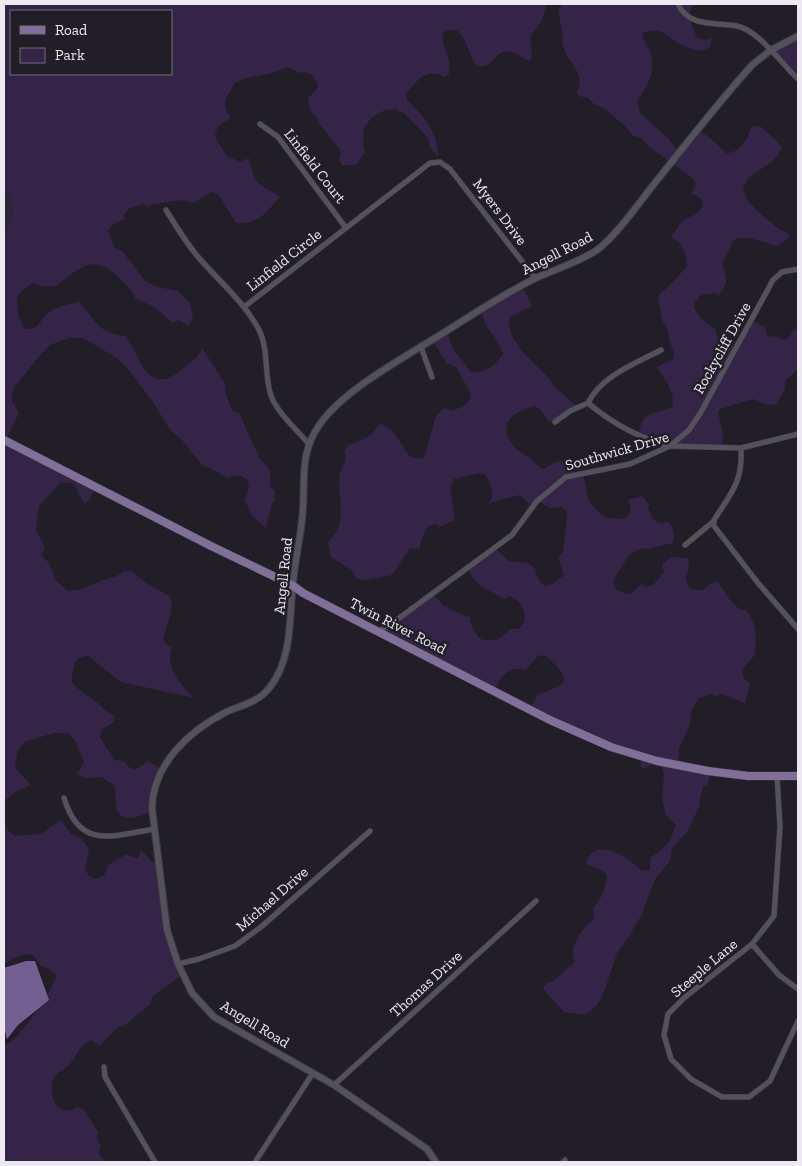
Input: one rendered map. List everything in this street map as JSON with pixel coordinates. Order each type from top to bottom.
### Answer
[{"type":"main road","name":"Twin River Road","points":[[4,440],[211,546],[292,584],[303,593],[550,720],[611,747],[657,761],[708,771],[748,776],[798,776]]},
{"type":"street","points":[[678,4],[680,8],[702,23],[738,26],[753,34],[798,79]]},
{"type":"street","name":"Angell Road","points":[[436,1162],[427,1149],[334,1085],[214,1017],[192,993],[178,964],[167,930],[152,808],[155,784],[174,751],[209,721],[258,698],[270,688],[279,672],[286,652],[291,620],[292,584],[303,509],[304,464],[309,444],[330,411],[381,372],[512,291],[535,278],[598,249],[636,207],[752,65],[771,50],[798,36]]},
{"type":"street","name":"Linfield Court","points":[[260,124],[278,137],[346,228]]},
{"type":"street","name":"Linfield Circle","points":[[309,444],[276,406],[271,397],[264,343],[260,331],[244,307],[430,164],[437,161],[442,162]]},
{"type":"street","name":"Myers Drive","points":[[442,162],[459,179],[535,278]]},
{"type":"street","points":[[166,210],[198,256],[244,307]]},
{"type":"street","name":"Rockycliff Drive","points":[[670,446],[689,430],[701,412],[773,280],[782,272],[798,269]]},
{"type":"street","points":[[421,347],[432,377]]},
{"type":"street","points":[[555,422],[570,411],[588,403],[591,397],[608,379],[661,350]]},
{"type":"street","points":[[588,403],[606,418],[623,428],[670,446]]},
{"type":"street","name":"Southwick Drive","points":[[378,632],[512,535],[537,501],[566,477],[630,464],[670,446],[741,448],[798,434]]},
{"type":"street","points":[[685,545],[714,520],[739,480],[742,464],[741,448]]},
{"type":"street","points":[[714,520],[714,526],[752,576],[798,629]]},
{"type":"street","name":"Steeple Lane","points":[[777,776],[780,827],[774,916],[752,944],[684,998],[668,1014],[664,1035],[670,1059],[691,1079],[722,1097],[749,1097],[770,1081],[798,1021]]},
{"type":"street","points":[[64,798],[68,811],[76,822],[98,836],[154,829]]},
{"type":"street","name":"Michael Drive","points":[[178,964],[199,959],[235,946],[261,927],[370,831]]},
{"type":"street","name":"Thomas Drive","points":[[334,1085],[536,901]]},
{"type":"street","points":[[752,944],[779,975],[798,989]]},
{"type":"street","points":[[104,1067],[106,1077],[155,1162]]},
{"type":"street","points":[[255,1162],[313,1073]]},
{"type":"shaded area","points":[[4,190],[12,200],[14,209],[9,228],[4,235]]},
{"type":"shaded area","points":[[26,961],[35,961],[49,1000],[18,1025],[7,1039],[4,1027],[4,968]]},
{"type":"green space","points":[[4,4],[547,4],[542,20],[530,37],[532,58],[530,61],[506,51],[498,55],[492,62],[483,66],[477,66],[466,42],[460,34],[456,30],[445,30],[443,38],[448,58],[449,74],[445,77],[427,74],[419,79],[406,93],[407,100],[419,112],[433,133],[438,149],[438,157],[429,146],[429,139],[405,114],[396,109],[385,110],[372,117],[364,128],[363,144],[365,152],[357,164],[342,166],[339,158],[341,154],[339,148],[319,124],[309,108],[308,98],[317,89],[318,84],[312,75],[305,72],[300,73],[288,67],[272,73],[246,78],[235,83],[227,96],[225,104],[227,113],[231,118],[218,126],[215,135],[217,141],[227,156],[240,162],[249,158],[252,171],[258,182],[280,197],[256,220],[244,223],[236,223],[218,194],[212,192],[193,203],[177,201],[150,205],[148,207],[142,204],[128,209],[124,215],[125,219],[112,225],[108,231],[115,248],[123,252],[146,282],[158,287],[178,291],[190,303],[193,318],[189,326],[179,320],[172,322],[154,307],[135,298],[130,289],[118,277],[101,265],[85,266],[55,287],[44,287],[34,283],[19,295],[17,303],[20,320],[25,328],[28,329],[34,328],[53,310],[79,302],[103,329],[126,336],[146,371],[153,377],[160,379],[169,378],[196,358],[202,348],[226,385],[226,395],[233,411],[239,413],[260,459],[270,470],[270,486],[275,491],[275,501],[272,503],[266,528],[253,517],[244,499],[249,488],[247,480],[240,476],[228,478],[203,466],[181,439],[170,430],[153,402],[128,369],[117,358],[83,338],[69,338],[50,345],[14,388],[12,401],[19,413],[6,439],[95,489],[89,500],[84,504],[74,484],[61,482],[39,506],[36,530],[45,547],[41,555],[49,563],[56,580],[68,591],[82,589],[117,576],[124,571],[131,571],[146,583],[169,596],[172,603],[171,613],[163,638],[167,645],[172,647],[170,662],[175,676],[194,698],[121,682],[88,656],[78,658],[71,681],[115,716],[114,722],[101,730],[100,737],[114,760],[124,761],[132,769],[140,767],[148,761],[160,769],[151,795],[149,812],[137,817],[123,817],[117,810],[115,786],[102,777],[85,778],[77,774],[84,762],[74,739],[68,733],[54,733],[24,742],[17,753],[15,768],[31,785],[17,791],[4,801],[4,235],[10,224],[13,212],[13,206],[4,190]]},
{"type":"green space","points":[[563,4],[694,4],[691,8],[690,16],[697,38],[704,40],[712,38],[710,47],[703,51],[691,49],[659,31],[654,30],[642,33],[650,52],[652,69],[649,80],[637,102],[640,113],[669,139],[678,152],[698,130],[726,153],[731,153],[743,144],[751,127],[760,126],[778,142],[782,149],[773,161],[748,178],[743,188],[746,198],[754,208],[773,224],[789,234],[789,237],[778,246],[749,238],[732,241],[722,263],[726,280],[725,286],[719,296],[714,293],[701,295],[695,302],[694,308],[702,320],[715,329],[717,336],[735,348],[753,321],[764,327],[767,332],[766,335],[784,340],[790,336],[794,329],[798,330],[798,369],[786,380],[784,391],[776,405],[762,403],[753,399],[720,409],[718,412],[723,433],[722,449],[673,445],[639,434],[643,420],[646,417],[672,407],[671,391],[657,367],[673,359],[674,354],[667,328],[663,323],[658,299],[660,293],[687,266],[684,249],[671,237],[683,220],[695,215],[703,207],[702,200],[691,194],[696,185],[694,179],[648,146],[641,138],[633,136],[625,126],[605,109],[594,104],[588,98],[579,96],[577,92],[580,78],[562,43],[562,30],[558,10]]},
{"type":"green space","points":[[796,39],[798,43],[798,78],[772,51]]},
{"type":"green space","points":[[522,286],[532,306],[510,317],[511,334],[516,343],[551,380],[552,384],[576,406],[556,421],[549,422],[539,408],[533,406],[519,412],[512,417],[506,428],[513,445],[541,468],[544,469],[555,462],[564,461],[573,473],[582,471],[588,500],[603,516],[625,519],[630,510],[628,500],[642,496],[649,504],[648,508],[655,521],[660,523],[668,522],[674,534],[672,543],[649,549],[642,548],[629,555],[613,583],[617,590],[628,594],[632,593],[641,584],[646,587],[653,585],[664,572],[662,564],[671,557],[689,558],[689,567],[685,578],[690,588],[701,590],[710,584],[718,582],[733,603],[741,610],[745,609],[749,614],[754,625],[755,636],[755,655],[742,672],[745,680],[750,684],[745,703],[722,694],[716,696],[710,694],[699,698],[691,712],[690,725],[679,748],[678,764],[710,772],[707,787],[704,785],[700,797],[700,805],[687,832],[672,848],[670,861],[655,879],[642,914],[617,953],[598,1004],[585,1015],[564,1012],[543,989],[546,983],[553,981],[574,963],[573,951],[577,938],[593,920],[593,908],[601,898],[607,876],[602,870],[586,864],[590,855],[596,850],[612,851],[628,860],[641,871],[650,870],[650,858],[667,844],[676,825],[666,815],[662,798],[664,774],[660,761],[642,769],[640,765],[642,757],[611,746],[531,707],[538,694],[558,686],[564,679],[559,669],[545,655],[538,656],[526,670],[510,670],[500,680],[494,690],[380,632],[433,594],[444,606],[467,617],[471,616],[472,627],[478,637],[483,640],[497,640],[511,629],[519,629],[525,621],[523,609],[519,603],[509,596],[504,599],[482,587],[474,579],[468,568],[494,547],[509,561],[527,563],[535,568],[538,579],[543,584],[549,585],[553,583],[564,576],[558,558],[563,553],[566,511],[562,507],[550,508],[538,501],[532,506],[520,495],[489,503],[492,496],[491,486],[486,475],[479,473],[454,479],[450,488],[455,520],[439,527],[437,524],[429,526],[424,533],[419,549],[410,548],[392,575],[365,580],[357,579],[352,570],[331,557],[328,543],[338,528],[340,520],[339,479],[345,461],[344,451],[349,444],[366,438],[378,425],[382,424],[393,431],[410,457],[424,459],[436,416],[444,408],[452,411],[464,405],[469,401],[471,394],[456,367],[446,363],[433,341],[447,332],[453,349],[471,372],[490,368],[503,354],[484,321],[482,310]]},
{"type":"green space","points":[[61,820],[71,834],[82,839],[89,849],[85,870],[89,876],[96,879],[104,875],[109,865],[126,854],[138,859],[141,850],[152,862],[158,864],[166,933],[181,976],[152,997],[150,1004],[124,1026],[117,1028],[100,1045],[91,1040],[82,1046],[71,1063],[56,1075],[53,1080],[52,1091],[55,1103],[62,1110],[70,1111],[78,1107],[84,1110],[99,1133],[96,1137],[101,1146],[98,1152],[105,1162],[4,1162],[4,1046],[26,1026],[49,992],[57,975],[40,965],[33,955],[18,956],[4,964],[4,821],[7,829],[14,836],[41,834]]}]
